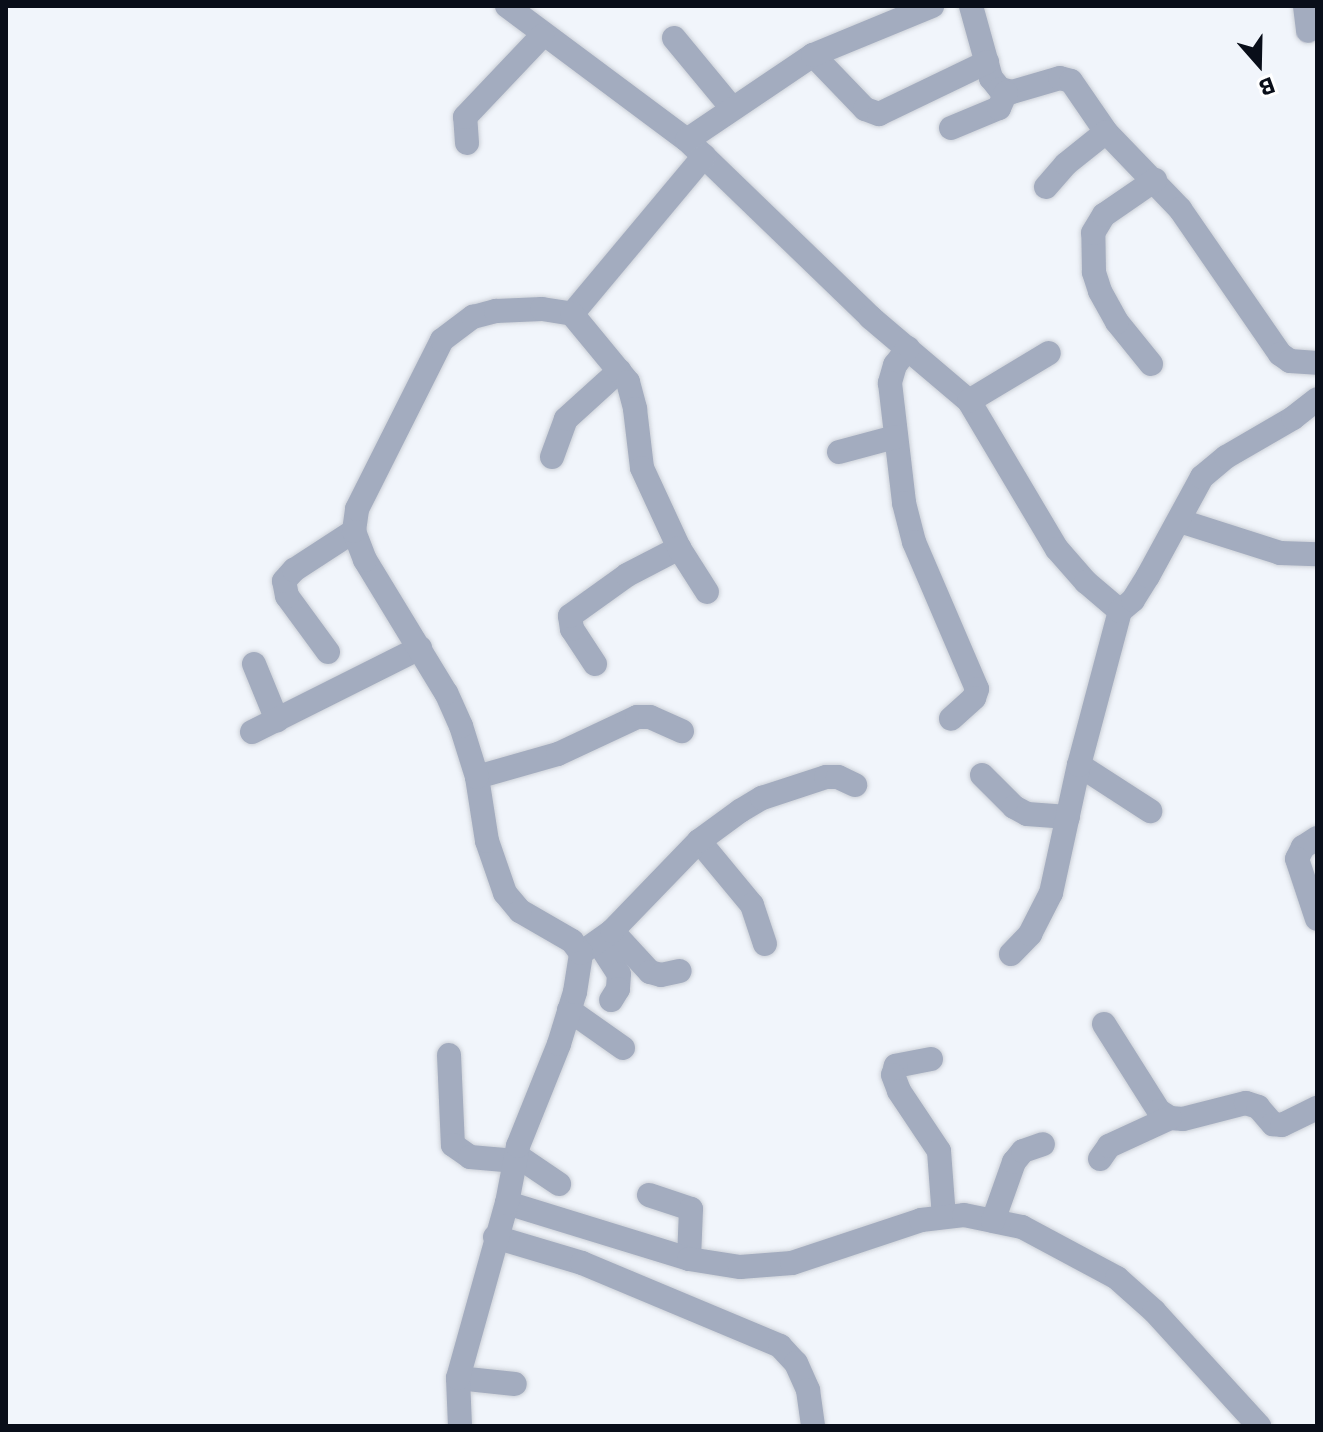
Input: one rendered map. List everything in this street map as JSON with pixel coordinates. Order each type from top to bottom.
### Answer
[{"type":"street","points":[[507,6],[542,36],[623,89],[696,148],[773,225],[969,401],[1057,549],[1086,582],[1120,611]]},
{"type":"street","points":[[572,314],[696,148],[732,108],[813,55],[932,6]]},
{"type":"street","points":[[971,6],[991,78],[1006,92]]},
{"type":"street","points":[[1305,6],[1308,31]]},
{"type":"street","points":[[467,143],[465,117],[542,36]]},
{"type":"street","points":[[674,38],[732,108]]},
{"type":"street","points":[[813,55],[865,109],[879,114],[987,62]]},
{"type":"street","points":[[1006,92],[1065,78],[1106,132],[1180,209],[1280,354],[1290,361],[1317,363]]},
{"type":"street","points":[[951,128],[999,108],[1006,92]]},
{"type":"street","points":[[1046,187],[1066,164],[1106,132]]},
{"type":"street","points":[[1151,364],[1117,322],[1100,291],[1094,272],[1093,241],[1098,221],[1155,180]]},
{"type":"street","points":[[680,971],[661,975],[650,972],[597,942],[572,941],[520,911],[505,893],[487,841],[477,777],[461,726],[420,648],[365,560],[354,531],[357,509],[436,349],[455,328],[473,317],[496,311],[542,309],[572,314],[619,371],[632,392],[642,468],[679,548],[707,592]]},
{"type":"street","points":[[908,348],[891,373],[904,503],[914,542],[977,689],[974,698],[951,719]]},
{"type":"street","points":[[969,401],[1049,353]]},
{"type":"street","points":[[552,457],[566,419],[619,371]]},
{"type":"street","points":[[1011,954],[1030,934],[1051,893],[1079,765],[1120,611],[1133,600],[1180,521],[1192,492],[1214,465],[1293,418],[1317,399]]},
{"type":"street","points":[[839,452],[895,437]]},
{"type":"street","points":[[1180,521],[1280,553],[1317,554]]},
{"type":"street","points":[[328,652],[287,596],[284,581],[294,570],[354,531]]},
{"type":"street","points":[[595,664],[572,629],[570,616],[627,575],[679,548]]},
{"type":"street","points":[[252,732],[420,648]]},
{"type":"street","points":[[254,664],[277,720]]},
{"type":"street","points":[[477,777],[558,754],[637,717],[650,717],[682,731]]},
{"type":"street","points":[[1079,765],[1150,811]]},
{"type":"street","points":[[982,775],[1014,807],[1027,814],[1068,817]]},
{"type":"street","points":[[460,1426],[458,1378],[500,1222],[501,1158],[597,942],[699,841],[762,798],[805,782],[838,777],[855,785]]},
{"type":"street","points":[[1317,838],[1303,847],[1297,859],[1317,919]]},
{"type":"street","points":[[699,841],[752,905],[765,944]]},
{"type":"street","points":[[597,942],[619,974],[618,989],[611,1000]]},
{"type":"street","points":[[569,1010],[623,1048]]},
{"type":"street","points":[[1104,1024],[1159,1111],[1170,1118],[1183,1119],[1246,1103],[1258,1107],[1273,1124],[1282,1125],[1317,1108]]},
{"type":"street","points":[[449,1055],[453,1145],[462,1154],[501,1158],[559,1184]]},
{"type":"street","points":[[931,1059],[896,1066],[893,1075],[899,1091],[939,1151],[944,1217]]},
{"type":"street","points":[[1100,1159],[1109,1146],[1170,1118]]},
{"type":"street","points":[[993,1221],[1014,1162],[1023,1151],[1043,1144]]},
{"type":"street","points":[[649,1195],[691,1209],[689,1259]]},
{"type":"street","points":[[500,1222],[740,1267],[792,1263],[921,1220],[964,1215],[1022,1227],[1117,1278],[1154,1311],[1259,1426]]},
{"type":"street","points":[[500,1222],[582,1263],[780,1346],[796,1363],[808,1390],[813,1426]]},
{"type":"street","points":[[458,1378],[515,1384]]}]
